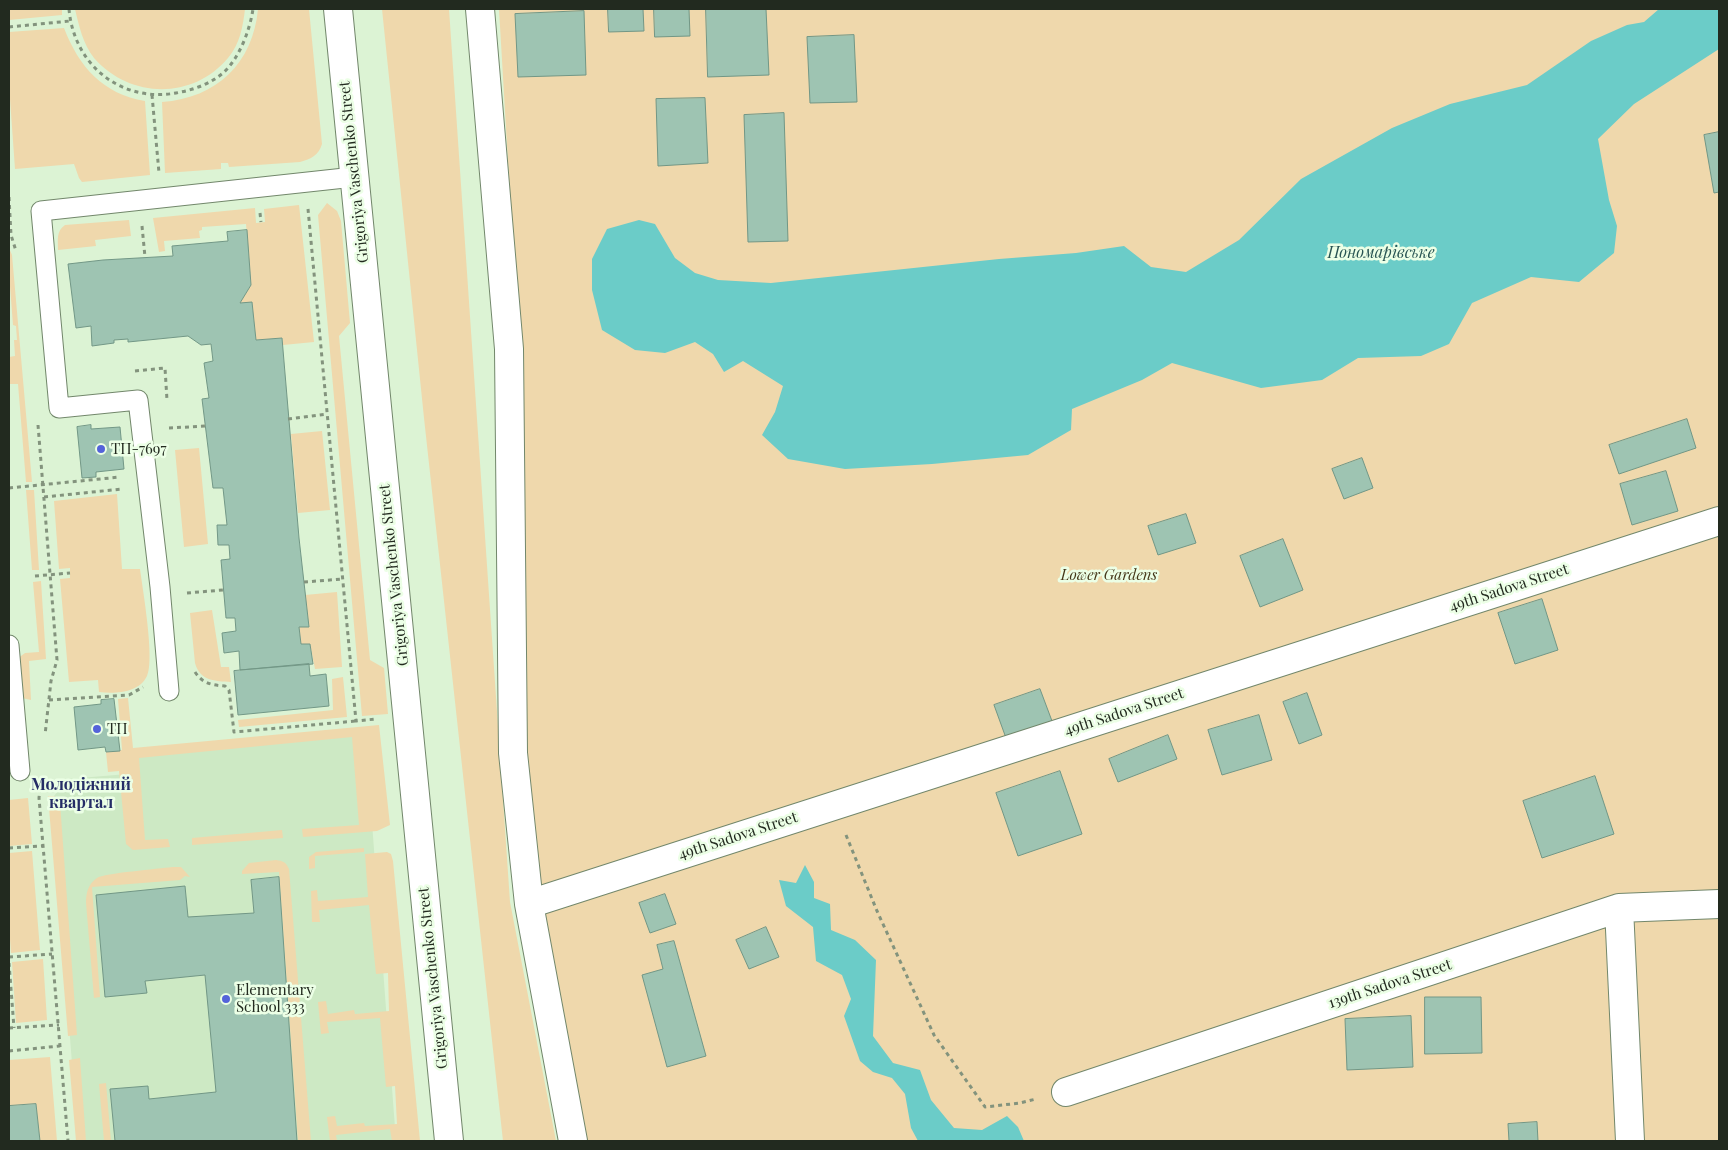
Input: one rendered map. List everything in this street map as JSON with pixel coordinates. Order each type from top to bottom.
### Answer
[{"type":"street","name":"Grigoriya Vaschenko Street","points":[[338,9],[449,1141]]},
{"type":"street","points":[[480,9],[510,349],[513,753],[529,904],[573,1141]]},
{"type":"street","name":"49th Sadova Street","points":[[529,904],[1719,521]]},
{"type":"street","name":"139th Sadova Street","points":[[1066,1092],[1619,908],[1719,904]]},
{"type":"street","points":[[1619,908],[1630,1141]]},
{"type":"lane","points":[[169,691],[160,587],[138,400],[59,408],[41,211],[354,177]]},
{"type":"lane","points":[[9,645],[20,771]]},
{"type":"path","points":[[69,9],[70,21],[77,42],[87,59],[108,79],[130,90],[152,95],[169,95],[198,88],[223,73],[240,50],[251,22],[253,9]]},
{"type":"path","points":[[9,27],[70,21]]},
{"type":"path","points":[[152,95],[160,178]]},
{"type":"path","points":[[305,182],[356,721]]},
{"type":"path","points":[[9,197],[11,235],[16,252]]},
{"type":"path","points":[[142,223],[145,257]]},
{"type":"path","points":[[128,372],[165,368],[168,403]]},
{"type":"path","points":[[288,419],[327,414]]},
{"type":"path","points":[[169,420],[170,435]]},
{"type":"path","points":[[37,421],[57,660],[51,681],[45,739]]},
{"type":"path","points":[[170,428],[206,426]]},
{"type":"path","points":[[9,488],[43,484],[146,480]]},
{"type":"path","points":[[44,497],[146,480]]},
{"type":"path","points":[[35,576],[70,574]]},
{"type":"path","points":[[304,582],[343,579]]},
{"type":"path","points":[[185,585],[186,602]]},
{"type":"path","points":[[186,593],[224,590]]},
{"type":"path","points":[[193,667],[202,681],[225,686],[229,690],[234,732],[384,718]]},
{"type":"path","points":[[49,700],[128,695],[147,684]]},
{"type":"path","points":[[41,778],[39,798],[68,1141]]},
{"type":"path","points":[[834,806],[877,911],[934,1035],[985,1107],[1020,1103],[1066,1092]]},
{"type":"path","points":[[9,848],[43,846]]},
{"type":"path","points":[[9,957],[52,954]]},
{"type":"path","points":[[9,963],[14,1028]]},
{"type":"path","points":[[9,1028],[59,1025]]},
{"type":"path","points":[[9,1050],[60,1046]]},
{"type":"shaded area","name":"Elementary School 333","points":[[365,730],[396,1141],[78,1141],[56,856],[54,796],[68,779],[139,773],[138,753]]},
{"type":"green space","points":[[9,9],[62,9],[62,15],[9,20]]},
{"type":"green space","points":[[75,9],[245,9],[238,41],[232,53],[214,72],[180,87],[161,89],[143,87],[125,81],[109,71],[94,58],[84,41]]},
{"type":"green space","points":[[258,9],[309,9],[322,144],[319,151],[311,158],[300,162],[229,167],[228,163],[221,163],[221,169],[165,173],[162,102],[182,99],[200,93],[215,85],[229,74],[249,46],[255,28]]},
{"type":"green space","points":[[382,9],[449,9],[510,902],[556,1141],[503,1141],[424,418]]},
{"type":"green space","name":"Lower Gardens","points":[[499,9],[1719,9],[1719,1141],[585,1141],[538,892],[527,755],[519,349]]},
{"type":"green space","points":[[64,28],[77,55],[94,77],[117,92],[145,101],[150,175],[82,182],[74,164],[15,169],[9,85],[9,32]]},
{"type":"green space","points":[[327,203],[337,211],[341,221],[350,323],[339,336],[370,660],[384,668],[388,714],[362,716],[318,215]]},
{"type":"green space","points":[[299,205],[314,342],[283,345],[282,338],[256,340],[252,303],[240,303],[251,285],[246,224],[202,227],[202,230],[199,231],[200,238],[164,241],[165,251],[159,252],[153,218],[255,208],[256,223],[265,222],[264,209]]},
{"type":"green space","points":[[129,220],[131,236],[95,240],[96,246],[58,250],[59,233],[65,225]]},
{"type":"green space","points":[[9,248],[12,255],[32,482],[26,482],[18,384],[9,384],[9,357],[15,356],[14,340],[17,340],[16,326],[13,325]]},
{"type":"green space","points":[[322,431],[330,510],[298,513],[291,434]]},
{"type":"green space","points":[[199,448],[208,544],[184,547],[175,450]]},
{"type":"green space","points":[[26,490],[34,490],[39,570],[32,570]]},
{"type":"green space","points":[[117,494],[122,569],[140,569],[148,625],[150,656],[147,676],[143,682],[133,689],[105,693],[99,692],[98,680],[69,682],[60,579],[70,578],[70,568],[59,569],[54,501]]},
{"type":"green space","points":[[41,581],[46,659],[29,661],[31,700],[22,698],[17,659],[25,653],[39,652],[33,582]]},
{"type":"green space","points":[[337,592],[342,667],[315,669],[310,644],[301,644],[299,627],[309,627],[305,595]]},
{"type":"green space","points":[[212,610],[221,667],[229,667],[231,682],[204,677],[197,669],[195,663],[190,613]]},
{"type":"green space","points":[[343,677],[347,717],[239,727],[238,720],[333,710],[332,679]]},
{"type":"green space","points":[[128,698],[133,748],[379,725],[390,825],[377,831],[303,837],[302,829],[359,825],[352,737],[139,758],[145,840],[168,839],[170,847],[133,850],[126,844],[119,771],[108,772],[106,752],[122,750],[118,699]]},
{"type":"green space","points":[[48,796],[54,796],[60,803],[77,1035],[68,1036]]},
{"type":"green space","points":[[28,798],[32,844],[9,846],[9,800]]},
{"type":"green space","points":[[282,830],[283,838],[192,845],[192,838]]},
{"type":"green space","points":[[364,848],[364,852],[315,856],[315,868],[309,869],[309,857],[316,852]]},
{"type":"green space","points":[[32,851],[40,950],[11,953],[9,853]]},
{"type":"green space","points":[[387,852],[391,854],[393,861],[420,1141],[392,1141],[390,1129],[336,1135],[337,1141],[330,1141],[327,1117],[335,1116],[337,1126],[364,1123],[365,1126],[397,1124],[395,1086],[386,1087],[380,1018],[327,1022],[329,1033],[321,1034],[318,1002],[326,1001],[328,1014],[354,1010],[355,1014],[389,1011],[388,973],[376,974],[369,905],[319,910],[320,922],[312,922],[311,891],[317,890],[318,901],[368,897],[365,854]]},
{"type":"green space","points":[[276,860],[284,862],[289,869],[311,1141],[298,1141],[279,872],[242,874],[242,871],[249,863]]},
{"type":"green space","points":[[181,867],[190,877],[185,876],[180,880],[92,887],[100,997],[94,998],[86,903],[87,892],[90,886],[94,880],[102,876]]},
{"type":"green space","points":[[43,959],[47,1020],[16,1023],[12,962]]},
{"type":"green space","points":[[50,1057],[57,1141],[40,1141],[36,1104],[9,1106],[9,1060]]},
{"type":"green space","points":[[80,1058],[86,1141],[76,1141],[69,1060]]},
{"type":"green space","points":[[106,1083],[111,1141],[104,1141],[99,1084]]},
{"type":"water","name":"Пономарівське","points":[[1659,9],[1719,9],[1719,49],[1634,104],[1598,139],[1609,200],[1617,226],[1614,253],[1579,282],[1531,277],[1472,303],[1449,344],[1421,356],[1358,358],[1322,380],[1261,388],[1172,363],[1142,380],[1072,409],[1071,430],[1028,455],[932,464],[845,469],[788,459],[762,435],[775,412],[783,386],[743,361],[724,372],[713,354],[695,342],[665,353],[635,350],[602,330],[592,290],[592,259],[607,229],[639,220],[655,224],[675,258],[695,273],[718,280],[771,283],[999,259],[1076,253],[1124,246],[1151,267],[1186,272],[1239,240],[1301,179],[1392,128],[1450,104],[1527,85],[1591,41],[1627,25],[1644,22]]},
{"type":"water","points":[[805,865],[814,882],[814,898],[830,904],[831,930],[855,940],[876,960],[873,1036],[893,1063],[920,1070],[931,1100],[954,1128],[982,1130],[1007,1116],[1018,1127],[1024,1141],[918,1141],[911,1128],[905,1094],[892,1078],[873,1072],[860,1061],[844,1016],[851,999],[842,975],[816,961],[813,927],[786,906],[779,880],[796,883]]},
{"type":"building","points":[[608,9],[643,9],[644,31],[609,32]]},
{"type":"building","points":[[654,9],[689,9],[690,36],[655,37]]},
{"type":"building","points":[[706,9],[766,9],[769,75],[708,77]]},
{"type":"building","points":[[584,11],[586,75],[518,77],[515,14]]},
{"type":"building","points":[[854,35],[857,102],[810,103],[807,37]]},
{"type":"building","points":[[705,98],[708,163],[658,166],[656,99]]},
{"type":"building","points":[[784,113],[788,241],[748,242],[744,115]]},
{"type":"building","points":[[1719,132],[1719,192],[1714,193],[1704,135]]},
{"type":"building","points":[[247,230],[251,285],[240,303],[252,302],[256,340],[282,338],[299,538],[309,627],[299,627],[301,644],[310,644],[313,664],[240,670],[239,651],[224,653],[222,633],[236,631],[235,618],[226,618],[221,560],[230,559],[229,545],[218,545],[217,525],[227,525],[223,488],[213,488],[202,399],[209,398],[204,363],[213,361],[211,344],[201,345],[188,336],[128,342],[128,339],[114,340],[114,343],[92,346],[91,326],[76,328],[68,264],[173,256],[172,246],[228,241],[227,232]]},
{"type":"building","points":[[1687,419],[1696,448],[1619,474],[1609,445]]},
{"type":"building","name":"ТП-7697","points":[[91,425],[91,429],[120,427],[124,469],[96,472],[96,477],[82,478],[77,427]]},
{"type":"building","points":[[1362,458],[1373,488],[1344,499],[1332,469]]},
{"type":"building","points":[[1666,471],[1678,511],[1632,525],[1620,484]]},
{"type":"building","points":[[1186,514],[1196,543],[1158,555],[1148,526]]},
{"type":"building","points":[[1283,539],[1303,590],[1260,607],[1240,556]]},
{"type":"building","points":[[1542,599],[1558,650],[1515,664],[1498,613]]},
{"type":"building","points":[[309,664],[310,676],[326,674],[329,706],[238,715],[234,671]]},
{"type":"building","points":[[1040,689],[1052,721],[1006,738],[994,705]]},
{"type":"building","points":[[1307,693],[1322,735],[1299,744],[1283,702]]},
{"type":"building","name":"ТП","points":[[114,699],[120,751],[106,752],[105,747],[78,750],[74,707],[101,704],[101,700]]},
{"type":"building","points":[[1259,715],[1272,760],[1222,775],[1208,730]]},
{"type":"building","points":[[1168,735],[1177,759],[1118,782],[1109,759]]},
{"type":"building","points":[[1060,771],[1082,834],[1018,856],[996,793]]},
{"type":"building","points":[[1595,776],[1614,834],[1542,858],[1523,801]]},
{"type":"building","points":[[279,877],[297,1141],[115,1141],[110,1089],[148,1086],[149,1099],[216,1092],[205,975],[145,981],[147,993],[105,997],[96,895],[185,886],[188,917],[254,913],[251,880]]},
{"type":"building","points":[[665,894],[676,924],[650,933],[639,903]]},
{"type":"building","points":[[766,927],[779,957],[749,969],[736,940]]},
{"type":"building","points":[[674,941],[706,1056],[667,1067],[642,975],[663,969],[657,945]]},
{"type":"building","points":[[1425,997],[1481,997],[1482,1053],[1425,1054]]},
{"type":"building","points":[[1411,1016],[1413,1067],[1347,1070],[1345,1019]]},
{"type":"building","points":[[36,1104],[40,1141],[9,1141],[9,1106]]},
{"type":"building","points":[[1537,1122],[1538,1141],[1509,1141],[1508,1124]]},
{"type":"place","name":"ТП-7697","points":[[101,449]]},
{"type":"place","name":"ТП","points":[[97,729]]},
{"type":"place","name":"Elementary School 333","points":[[226,999]]},
{"type":"district","name":"Молодіжний квартал","points":[[81,794]]}]
